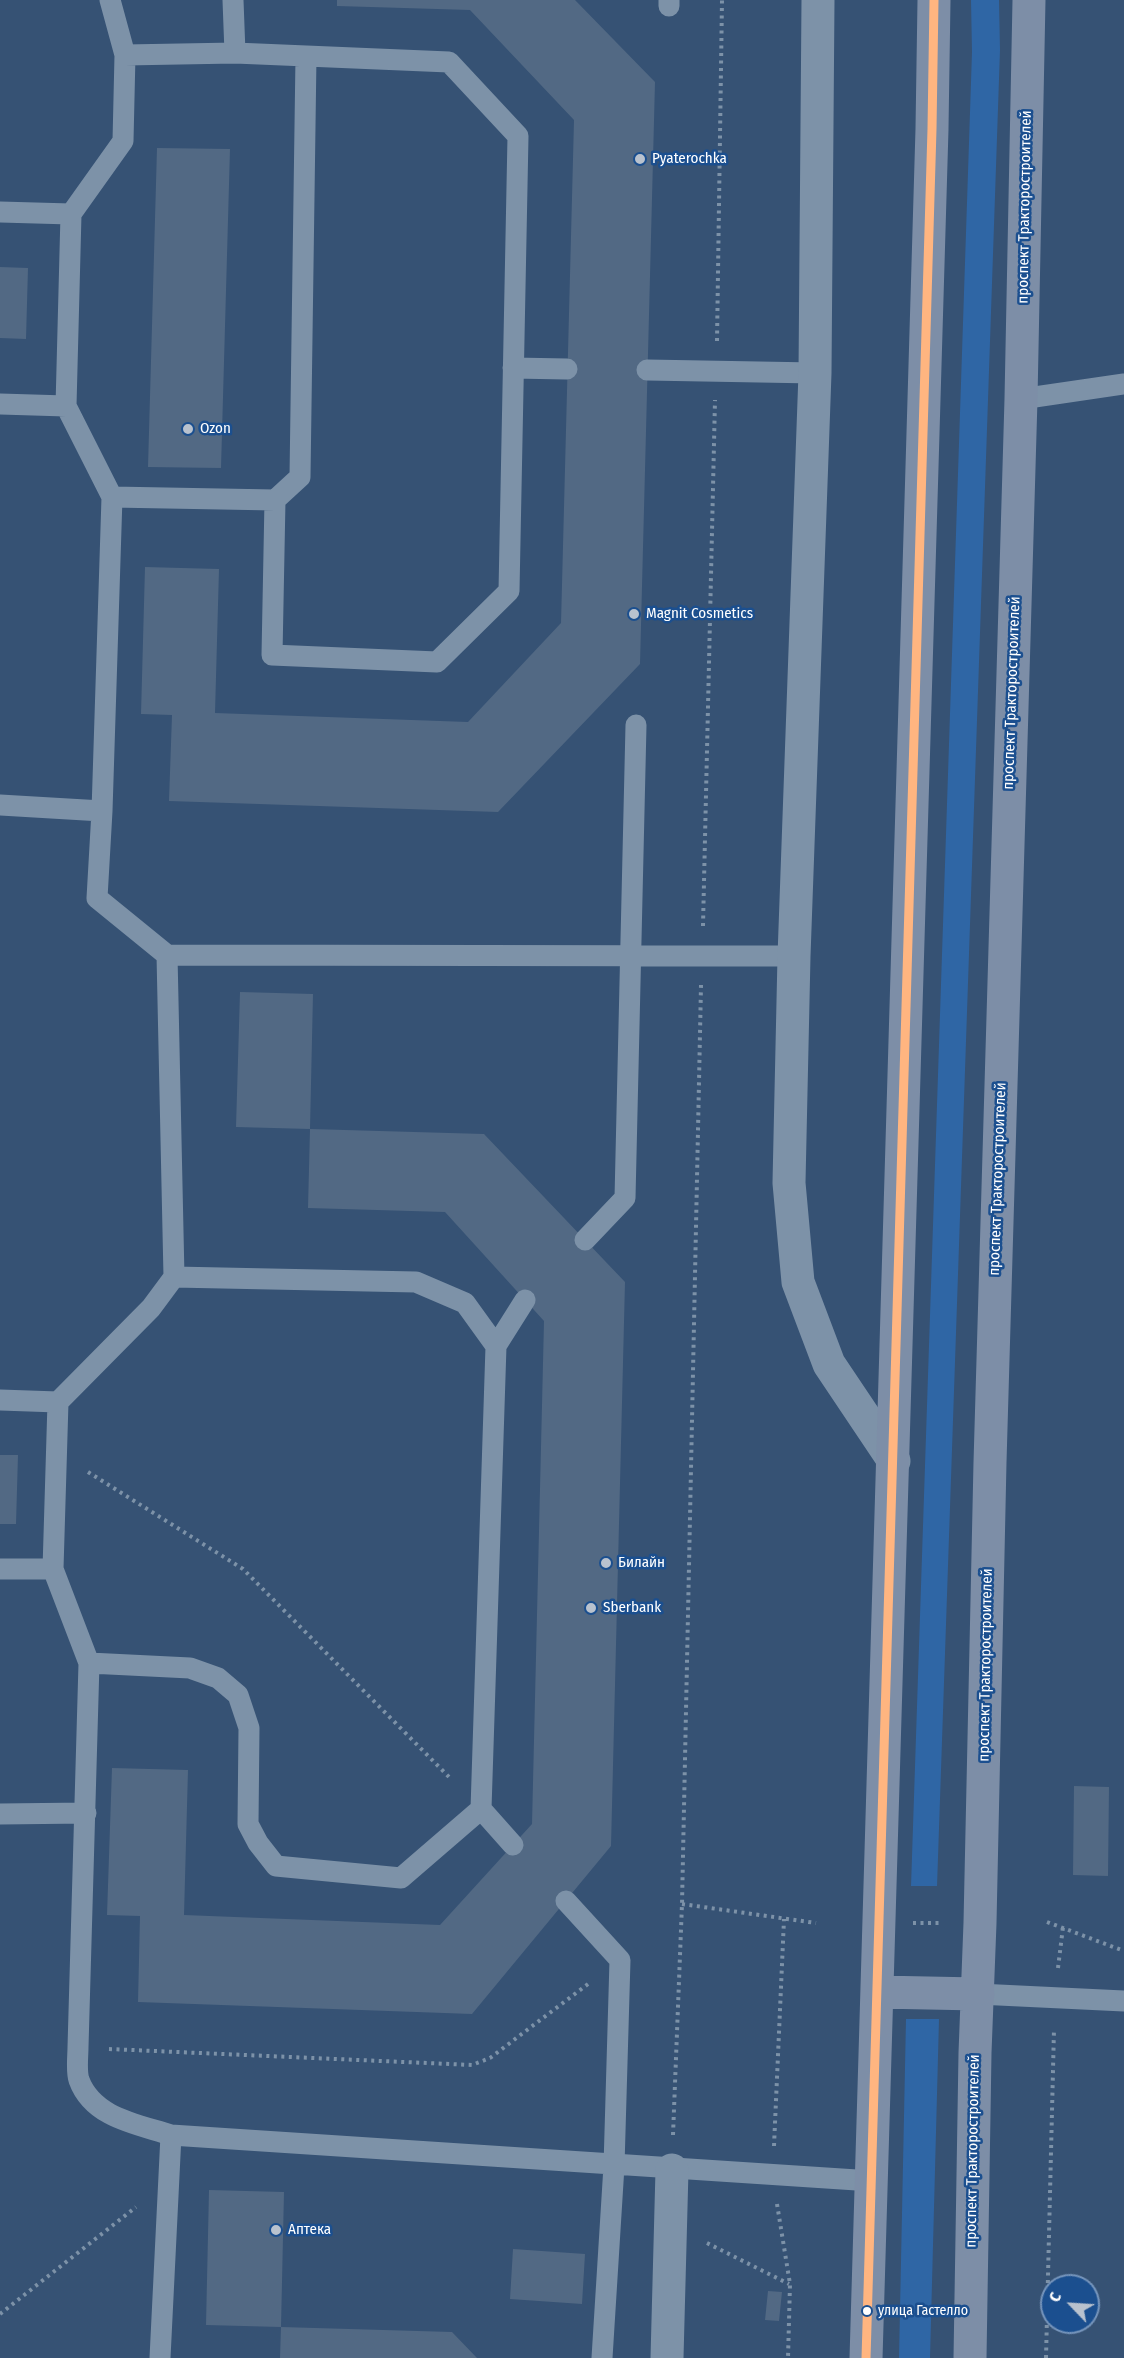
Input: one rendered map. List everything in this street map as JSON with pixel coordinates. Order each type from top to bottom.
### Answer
[{"type":"main road","points":[[866,2358],[894,1461],[932,140],[934,0]]},
{"type":"main road","name":"проспект Тракторостроителей","points":[[970,2358],[975,2053],[1021,399],[1029,0]]},
{"type":"main road","points":[[878,1992],[978,1994]]},
{"type":"street","points":[[818,0],[815,373],[794,956],[789,1184],[798,1282],[829,1365],[894,1461]]},
{"type":"street","points":[[667,2358],[672,2169]]},
{"type":"lane","points":[[110,0],[125,55],[123,141],[71,214],[66,406],[112,497],[97,898],[167,955],[794,956]]},
{"type":"lane","points":[[233,0],[235,53]]},
{"type":"lane","points":[[125,55],[235,53],[449,62],[518,136],[509,591],[437,662],[272,655],[275,501],[300,477],[306,56]]},
{"type":"lane","points":[[0,212],[71,214]]},
{"type":"lane","points":[[513,368],[567,369]]},
{"type":"lane","points":[[647,370],[815,373]]},
{"type":"lane","points":[[1021,399],[1124,384]]},
{"type":"lane","points":[[0,404],[66,406]]},
{"type":"lane","points":[[112,497],[275,501]]},
{"type":"lane","points":[[585,1240],[625,1198],[636,725]]},
{"type":"lane","points":[[0,805],[102,811]]},
{"type":"lane","points":[[167,955],[174,1277],[150,1308],[58,1402],[53,1569],[89,1663],[78,2047],[79,2079],[91,2102],[111,2116],[171,2135],[614,2166],[872,2181]]},
{"type":"lane","points":[[174,1277],[416,1282],[465,1303],[496,1346]]},
{"type":"lane","points":[[513,1845],[481,1809],[496,1346],[525,1300]]},
{"type":"lane","points":[[0,1400],[58,1402]]},
{"type":"lane","points":[[0,1569],[53,1569]]},
{"type":"lane","points":[[89,1663],[190,1668],[218,1678],[238,1695],[249,1728],[248,1824],[258,1844],[276,1866],[401,1878],[481,1809]]},
{"type":"lane","points":[[0,1814],[86,1813]]},
{"type":"lane","points":[[566,1901],[620,1960],[614,2166],[602,2358]]},
{"type":"lane","points":[[978,1994],[1124,2001]]},
{"type":"lane","points":[[160,2358],[171,2135]]},
{"type":"path","points":[[672,2169],[682,1904],[722,0]]},
{"type":"path","points":[[57,1453],[243,1569],[481,1809]]},
{"type":"path","points":[[682,1904],[816,1923]]},
{"type":"path","points":[[784,1919],[773,2176],[790,2284],[788,2358]]},
{"type":"path","points":[[1047,1922],[1124,1951]]},
{"type":"path","points":[[913,1923],[942,1923]]},
{"type":"path","points":[[1046,2358],[1055,1998],[1063,1927]]},
{"type":"path","points":[[78,2047],[472,2065],[490,2058],[620,1960]]},
{"type":"path","points":[[0,2314],[168,2181]]},
{"type":"path","points":[[670,2226],[790,2284]]},
{"type":"shaded area","points":[[971,0],[999,0],[1000,50],[937,1886],[911,1886],[972,52]]},
{"type":"shaded area","points":[[906,2019],[939,2019],[930,2358],[899,2358]]},
{"type":"building","points":[[337,0],[575,0],[655,82],[640,664],[498,812],[169,801],[172,715],[141,714],[145,567],[219,569],[215,713],[468,722],[561,623],[574,120],[470,10],[337,6]]},
{"type":"building","points":[[157,148],[230,149],[221,468],[148,467]]},
{"type":"building","points":[[0,267],[28,268],[26,339],[0,338]]},
{"type":"building","points":[[240,992],[313,994],[310,1129],[236,1127]]},
{"type":"building","points":[[310,1129],[484,1134],[625,1282],[611,1846],[472,2014],[138,2002],[140,1916],[107,1915],[112,1768],[188,1770],[184,1915],[440,1925],[532,1824],[544,1321],[445,1212],[308,1208]]},
{"type":"building","points":[[0,1455],[18,1455],[16,1524],[0,1524]]},
{"type":"building","points":[[1074,1786],[1109,1787],[1108,1876],[1073,1875]]},
{"type":"building","points":[[209,2190],[284,2192],[281,2327],[206,2325]]},
{"type":"building","points":[[513,2249],[585,2254],[582,2304],[510,2299]]},
{"type":"building","points":[[768,2291],[782,2292],[779,2321],[765,2320]]},
{"type":"building","points":[[281,2327],[452,2332],[477,2358],[280,2358]]},
{"type":"transit line","points":[[866,2358],[934,0]]},
{"type":"place","name":"Pyaterochka","points":[[640,159]]},
{"type":"place","name":"Ozon","points":[[188,429]]},
{"type":"place","name":"Magnit Cosmetics","points":[[634,614]]},
{"type":"place","name":"Билайн","points":[[606,1563]]},
{"type":"place","name":"Sberbank","points":[[591,1608]]},
{"type":"place","name":"Аптека","points":[[276,2230]]},
{"type":"place","name":"улица Гастелло","points":[[867,2311]]}]
